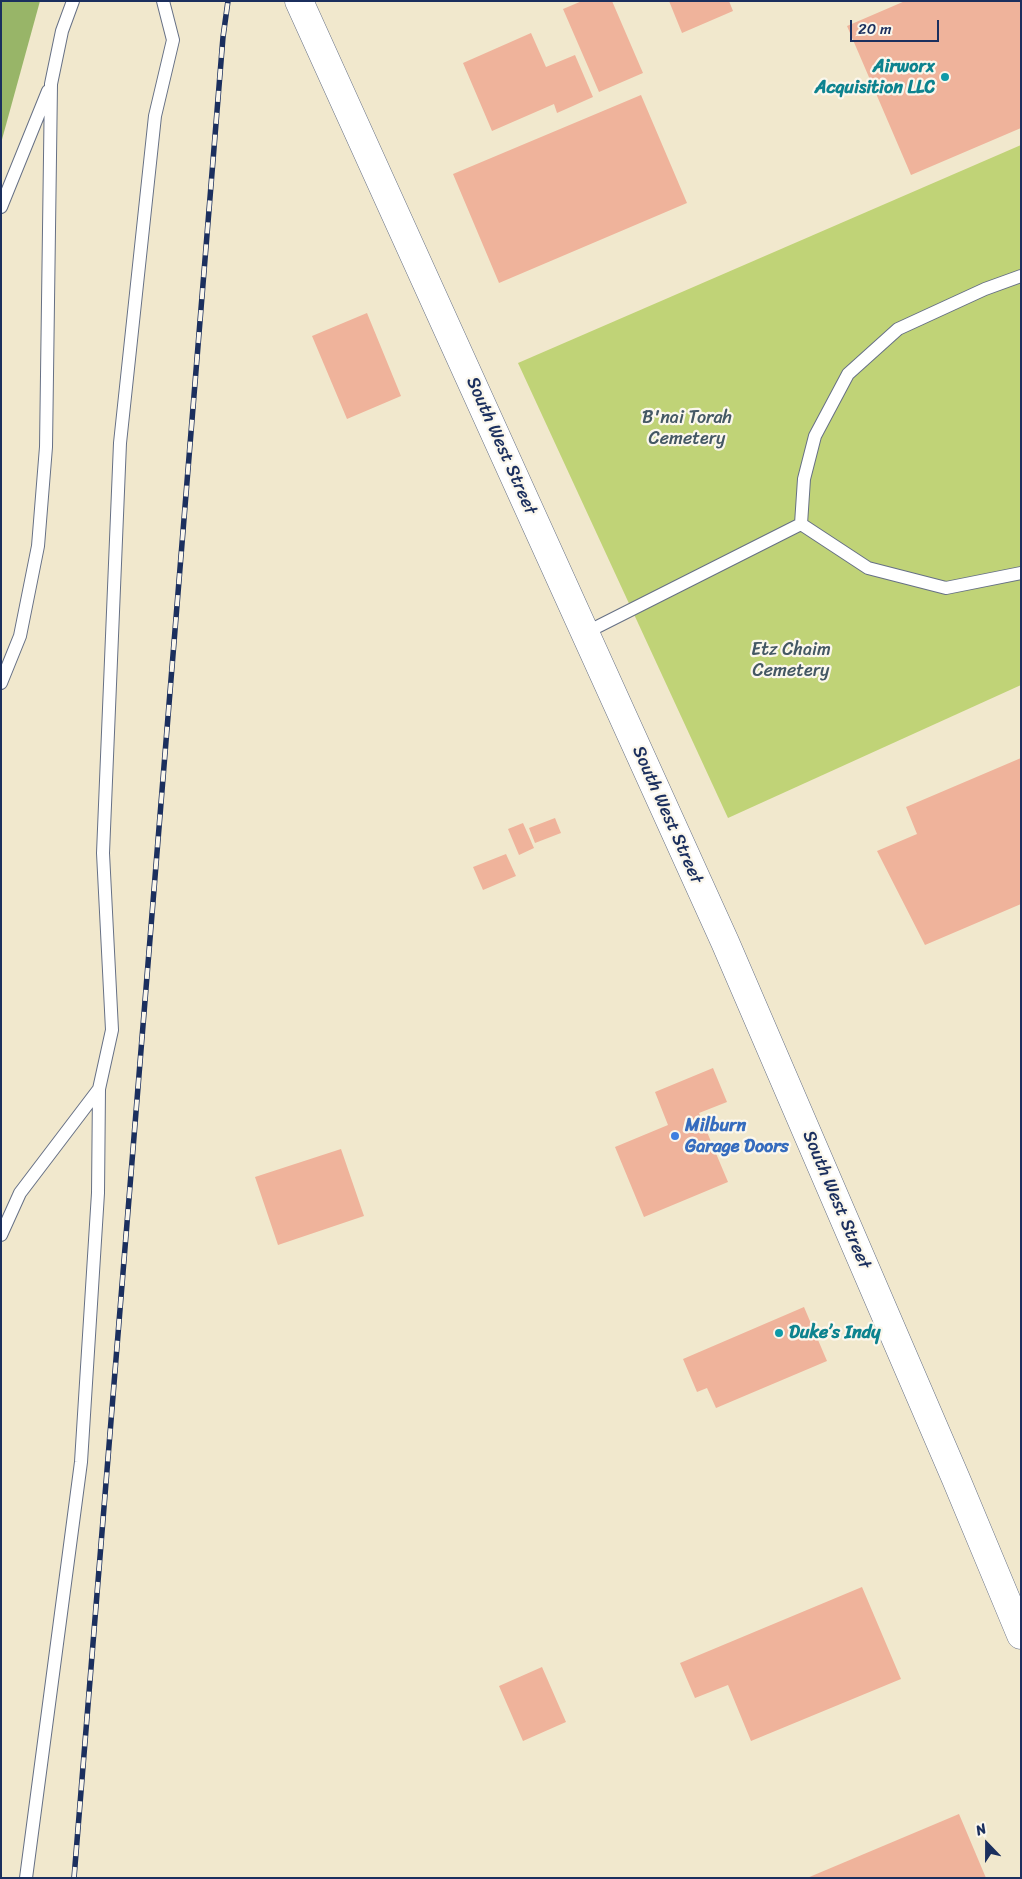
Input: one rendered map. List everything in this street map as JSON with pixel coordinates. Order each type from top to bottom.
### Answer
[{"type":"main road","name":"South West Street","points":[[299,1],[725,942],[1021,1636]]},
{"type":"lane","points":[[1,207],[51,84],[62,31],[73,1]]},
{"type":"lane","points":[[26,1878],[81,1462],[98,1193],[99,1089],[112,1030],[103,853],[120,443],[155,116],[174,40],[163,1]]},
{"type":"lane","points":[[1,683],[20,636],[38,546],[46,447],[51,84]]},
{"type":"lane","points":[[801,524],[804,479],[814,436],[848,374],[898,329],[985,289],[1021,276]]},
{"type":"lane","points":[[585,634],[801,524]]},
{"type":"lane","points":[[801,524],[868,568],[946,588],[1021,573]]},
{"type":"lane","points":[[1,1235],[20,1193],[99,1089]]},
{"type":"green space","points":[[1,1],[40,1],[1,143]]},
{"type":"green space","points":[[1021,145],[1021,685],[728,818],[518,363]]},
{"type":"building","points":[[582,1],[612,1],[643,73],[599,92],[563,9]]},
{"type":"building","points":[[669,1],[729,1],[733,11],[682,33]]},
{"type":"building","name":"Airworx Acquisition LLC","points":[[905,1],[1021,1],[1021,128],[911,175],[847,26]]},
{"type":"building","points":[[531,33],[546,67],[575,55],[593,97],[557,113],[554,104],[492,131],[463,63]]},
{"type":"building","points":[[641,95],[687,203],[499,283],[453,174]]},
{"type":"building","points":[[367,313],[401,396],[347,419],[312,336]]},
{"type":"building","points":[[1021,758],[1021,904],[925,945],[877,851],[917,834],[906,807]]},
{"type":"building","points":[[555,818],[561,833],[535,843],[529,828]]},
{"type":"building","points":[[523,823],[534,848],[519,855],[508,829]]},
{"type":"building","points":[[506,854],[516,876],[483,890],[473,867]]},
{"type":"building","name":"Milburn Garage Doors","points":[[713,1068],[727,1102],[699,1113],[728,1182],[644,1217],[615,1147],[668,1125],[655,1092]]},
{"type":"building","points":[[341,1149],[364,1216],[278,1245],[255,1177]]},
{"type":"building","name":"Duke’s Indy","points":[[804,1307],[827,1361],[716,1408],[707,1388],[697,1392],[683,1359]]},
{"type":"building","points":[[862,1587],[901,1679],[751,1741],[728,1685],[695,1698],[680,1663]]},
{"type":"building","points":[[542,1667],[566,1722],[523,1741],[499,1686]]},
{"type":"building","points":[[959,1814],[986,1878],[807,1878]]},
{"type":"railway","points":[[74,1878],[223,37],[228,1]]},
{"type":"place","name":"Airworx Acquisition LLC","points":[[945,77]]},
{"type":"place","name":"Milburn Garage Doors","points":[[675,1136]]},
{"type":"place","name":"Duke’s Indy","points":[[779,1333]]},
{"type":"park label","name":"B'nai Torah Cemetery","points":[[687,428]]},
{"type":"park label","name":"Etz Chaim Cemetery","points":[[791,660]]}]
